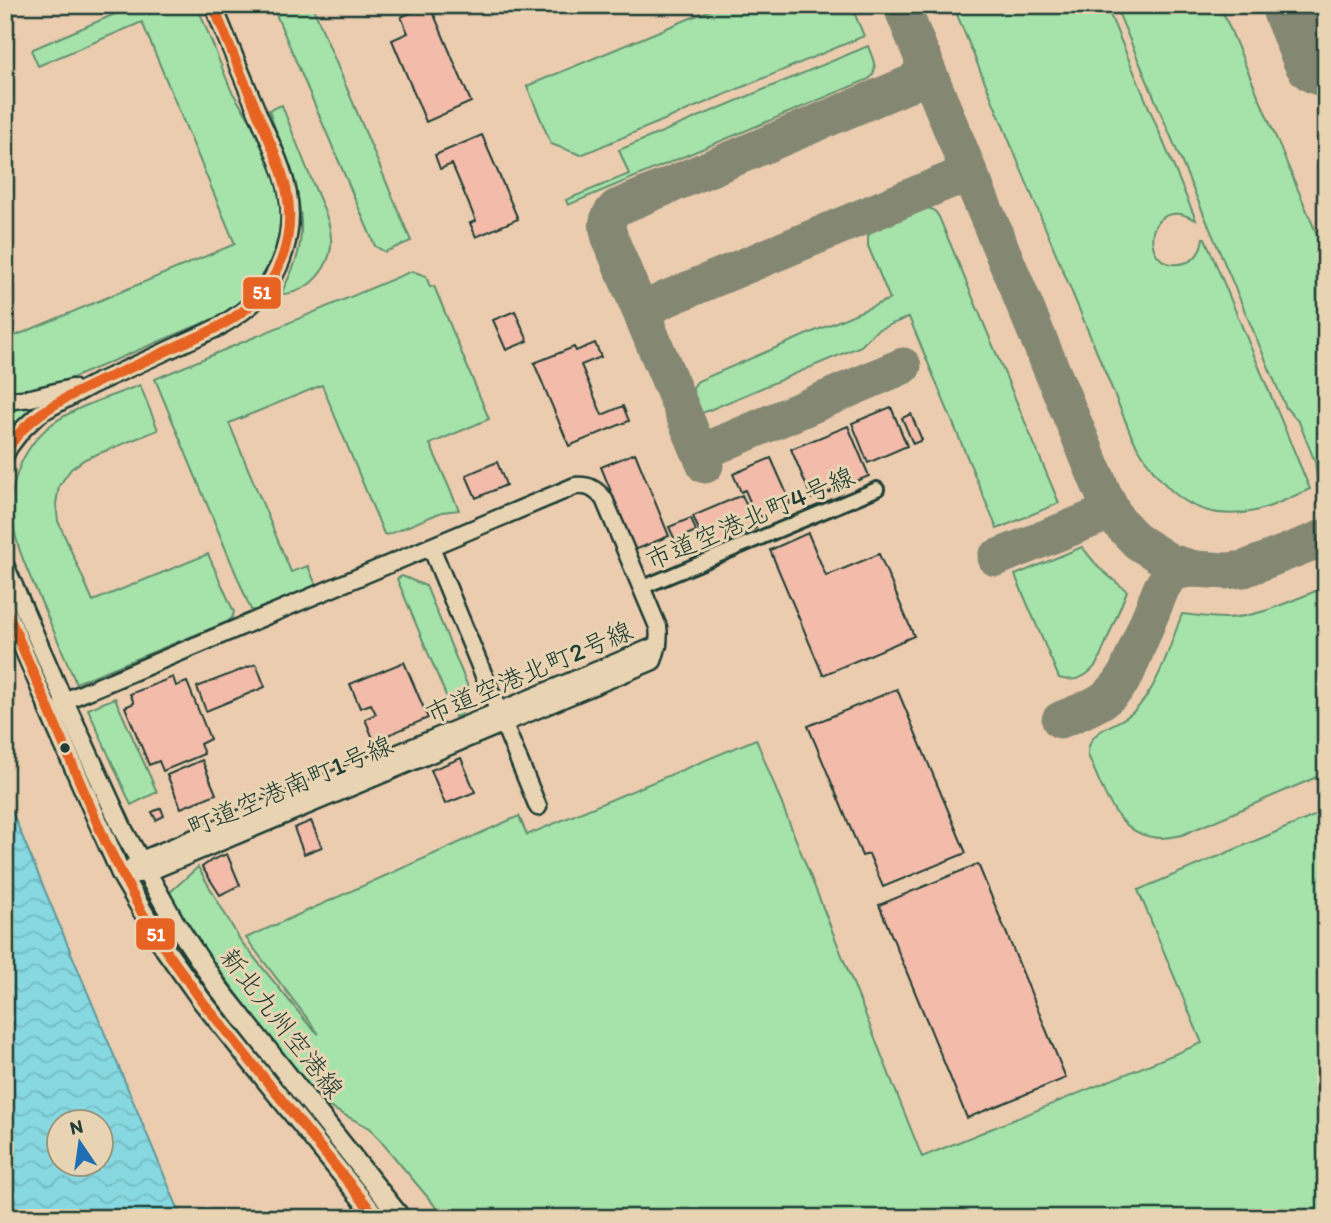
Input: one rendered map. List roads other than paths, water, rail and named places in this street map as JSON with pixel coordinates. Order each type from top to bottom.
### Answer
[{"type":"main road","name":"新北九州空港線","points":[[56,704],[143,867],[174,921],[217,986],[398,1214]]},
{"type":"main road","name":"新北九州空港線","points":[[56,704],[121,876],[165,949],[202,1001],[377,1218]]},
{"type":"street","points":[[5,455],[22,430],[40,412],[219,327],[254,302],[277,270],[289,233],[288,193],[283,174],[213,5]]},
{"type":"street","points":[[5,401],[92,385]]},
{"type":"street","name":"市道空港北町2号線","points":[[56,704],[575,486],[591,487],[604,499],[658,627],[658,645],[501,718],[121,876]]},
{"type":"street","name":"市道空港北町4号線","points":[[641,588],[877,489]]},
{"type":"street","points":[[431,547],[538,807]]},
{"type":"street","points":[[5,565],[56,704]]},
{"type":"street","points":[[5,606],[56,704]]},
{"type":"water","points":[[5,795],[182,1218],[5,1218]]}]
